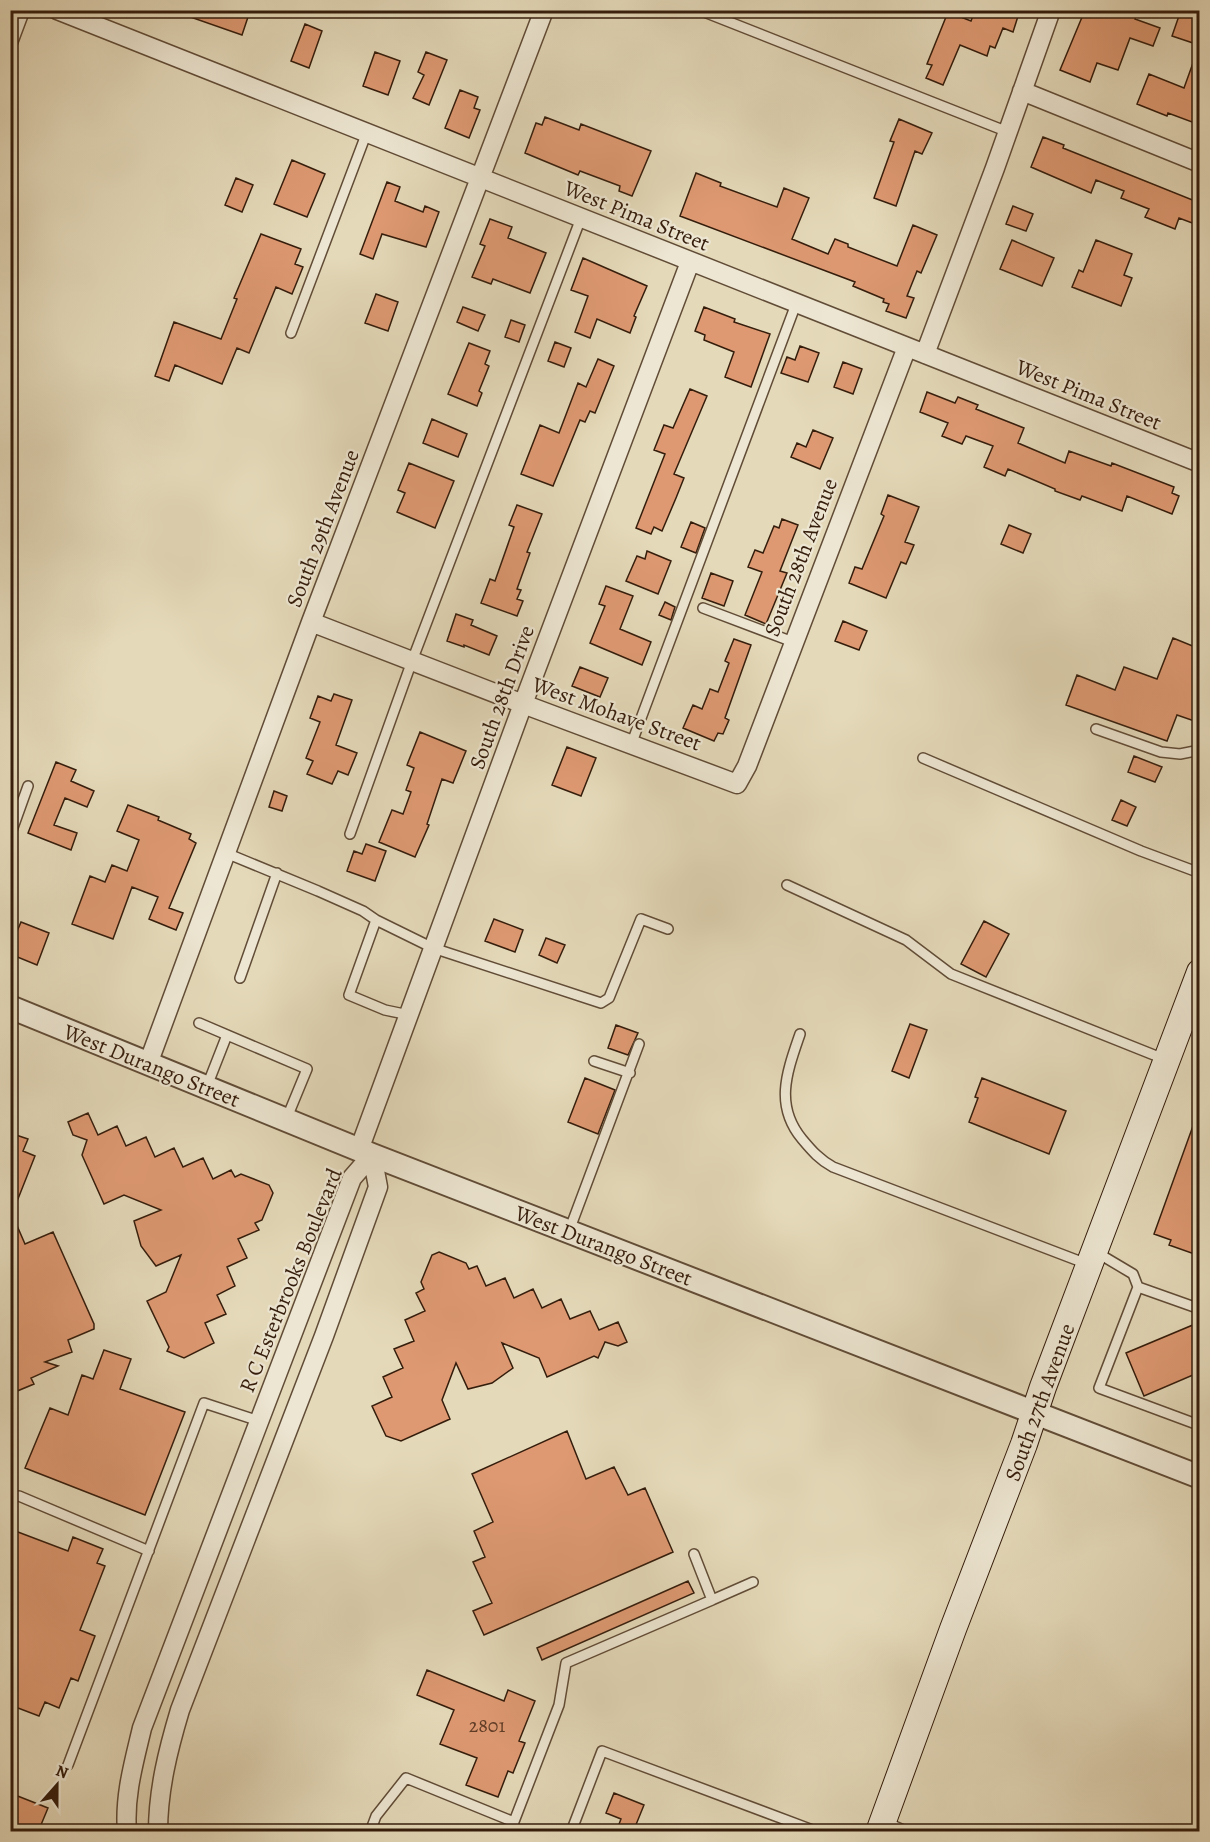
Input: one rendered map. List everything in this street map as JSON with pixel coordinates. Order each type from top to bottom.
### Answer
[{"type":"main road","name":"South 27th Avenue","points":[[881,1827],[1167,1060],[1190,1025],[1200,972]]},
{"type":"street","name":"West Pima Street","points":[[57,10],[1200,463]]},
{"type":"street","name":"South 29th Avenue","points":[[148,1064],[311,622],[544,10]]},
{"type":"street","points":[[925,354],[1051,10]]},
{"type":"street","points":[[1022,91],[1200,163]]},
{"type":"street","name":"South 28th Drive","points":[[365,1152],[408,1015],[690,262]]},
{"type":"street","name":"South 28th Avenue","points":[[737,784],[747,766],[907,347]]},
{"type":"street","name":"West Mohave Street","points":[[311,622],[737,784]]},
{"type":"street","name":"West Durango Street","points":[[10,1007],[365,1152],[1200,1477]]},
{"type":"street","name":"R C Esterbrooks Boulevard","points":[[127,1832],[125,1812],[142,1728],[352,1178],[365,1152]]},
{"type":"street","name":"R C Esterbrooks Boulevard","points":[[158,1832],[162,1779],[180,1710],[320,1347],[378,1187],[365,1152]]},
{"type":"lane","points":[[10,50],[25,10]]},
{"type":"lane","points":[[699,10],[1008,132]]},
{"type":"lane","points":[[291,333],[367,132]]},
{"type":"lane","points":[[350,834],[412,661],[581,218]]},
{"type":"lane","points":[[632,745],[796,304]]},
{"type":"lane","points":[[703,608],[793,642]]},
{"type":"lane","points":[[1096,729],[1161,752],[1180,754],[1200,750]]},
{"type":"lane","points":[[923,758],[1130,846],[1200,873]]},
{"type":"lane","points":[[10,836],[28,786]]},
{"type":"lane","points":[[226,853],[363,911],[376,920],[433,948],[601,1003],[609,998],[641,919],[668,929]]},
{"type":"lane","points":[[240,978],[277,873]]},
{"type":"lane","points":[[787,885],[906,940],[951,974],[1167,1060]]},
{"type":"lane","points":[[376,920],[349,995],[386,1010],[408,1015]]},
{"type":"lane","points":[[199,1023],[307,1069],[286,1120]]},
{"type":"lane","points":[[800,1034],[786,1081],[785,1100],[788,1118],[820,1160],[833,1167],[1133,1274],[1138,1287],[1099,1388],[1196,1424],[1200,1417]]},
{"type":"lane","points":[[207,1088],[227,1035]]},
{"type":"lane","points":[[569,1231],[639,1044]]},
{"type":"lane","points":[[594,1061],[630,1073]]},
{"type":"lane","points":[[1138,1287],[1200,1309]]},
{"type":"lane","points":[[68,1765],[204,1403],[259,1421]]},
{"type":"lane","points":[[10,1496],[19,1496],[150,1551]]},
{"type":"lane","points":[[694,1554],[712,1600]]},
{"type":"lane","points":[[370,1832],[376,1816],[406,1778],[512,1827],[559,1705],[566,1663],[753,1582]]},
{"type":"lane","points":[[571,1832],[602,1751],[818,1832]]},
{"type":"lane","points":[[881,1827],[908,1832]]},
{"type":"building","points":[[176,10],[237,10],[236,13],[248,17],[242,35],[176,12]]},
{"type":"building","points":[[975,10],[1020,10],[1013,32],[1003,28],[995,48],[990,46],[987,56],[960,45],[943,85],[926,78],[932,65],[927,64],[948,12],[971,21]]},
{"type":"building","points":[[1085,10],[1138,10],[1135,19],[1160,28],[1153,46],[1130,38],[1118,70],[1097,63],[1090,82],[1060,70]]},
{"type":"building","points":[[1181,10],[1200,10],[1200,27],[1193,43],[1172,36]]},
{"type":"building","points":[[305,24],[322,31],[309,68],[291,61]]},
{"type":"building","points":[[1198,49],[1200,125],[1168,113],[1167,116],[1137,104],[1149,74],[1184,88]]},
{"type":"building","points":[[375,52],[400,61],[388,95],[363,86]]},
{"type":"building","points":[[426,52],[447,60],[429,105],[413,98],[424,75],[418,72]]},
{"type":"building","points":[[460,90],[478,97],[474,108],[480,110],[469,138],[445,128]]},
{"type":"building","points":[[545,117],[579,130],[581,124],[651,151],[632,196],[619,191],[620,186],[580,171],[578,175],[525,153],[536,123],[542,125]]},
{"type":"building","points":[[899,119],[932,133],[922,154],[915,151],[896,206],[874,198],[894,142],[890,141]]},
{"type":"building","points":[[1043,137],[1064,145],[1063,148],[1200,203],[1200,226],[1179,218],[1175,229],[1145,217],[1149,209],[1121,198],[1124,191],[1096,180],[1091,193],[1031,167]]},
{"type":"building","points":[[292,160],[325,174],[307,217],[274,204]]},
{"type":"building","points":[[696,173],[721,183],[720,186],[777,207],[784,188],[809,198],[792,239],[828,254],[835,239],[848,244],[848,247],[897,266],[913,225],[937,235],[921,273],[917,271],[907,296],[914,298],[906,318],[886,311],[889,304],[883,302],[884,299],[853,286],[855,282],[680,216]]},
{"type":"building","points":[[236,178],[253,185],[242,212],[225,205]]},
{"type":"building","points":[[387,182],[400,187],[395,201],[423,212],[425,206],[439,212],[426,247],[382,234],[373,259],[360,254]]},
{"type":"building","points":[[1013,206],[1033,214],[1026,231],[1006,224]]},
{"type":"building","points":[[490,219],[512,227],[508,238],[546,253],[530,293],[493,279],[491,284],[472,277],[485,246],[480,244]]},
{"type":"building","points":[[261,234],[301,249],[295,264],[303,267],[292,294],[276,287],[249,353],[237,348],[222,384],[175,365],[169,381],[155,376],[174,322],[221,339],[237,299],[234,298]]},
{"type":"building","points":[[1012,240],[1054,258],[1042,286],[1000,269]]},
{"type":"building","points":[[1096,240],[1132,254],[1124,275],[1132,278],[1121,306],[1072,287],[1079,270],[1083,272]]},
{"type":"building","points":[[583,258],[647,286],[634,316],[636,317],[630,333],[597,319],[590,338],[575,332],[588,296],[571,290]]},
{"type":"building","points":[[376,294],[398,302],[388,331],[365,323]]},
{"type":"building","points":[[463,307],[485,315],[478,331],[457,322]]},
{"type":"building","points":[[704,307],[735,319],[734,322],[770,334],[751,387],[725,377],[734,352],[704,340],[705,335],[695,331]]},
{"type":"building","points":[[511,320],[525,325],[519,342],[505,337]]},
{"type":"building","points":[[555,342],[571,348],[564,367],[548,361]]},
{"type":"building","points":[[469,343],[490,351],[485,364],[489,366],[479,391],[482,393],[477,406],[448,394]]},
{"type":"building","points":[[800,346],[819,353],[808,382],[781,373],[787,357],[795,360]]},
{"type":"building","points":[[598,359],[614,366],[595,413],[590,411],[585,422],[580,420],[553,486],[521,474],[540,425],[559,433],[578,383],[586,387]]},
{"type":"building","points":[[843,362],[862,369],[853,394],[834,387]]},
{"type":"building","points":[[690,389],[707,396],[674,474],[684,478],[676,498],[662,531],[654,527],[651,534],[636,528],[665,454],[654,450],[664,425],[673,428]]},
{"type":"building","points":[[927,392],[955,403],[958,397],[978,405],[976,409],[1024,428],[1018,443],[1065,463],[1069,451],[1111,466],[1112,463],[1174,487],[1172,493],[1179,496],[1172,514],[1127,496],[1122,511],[1082,496],[1080,500],[1055,491],[1055,489],[1008,469],[1005,476],[984,467],[993,446],[966,436],[962,444],[942,436],[948,423],[920,412]]},
{"type":"building","points":[[432,419],[467,434],[458,457],[423,443]]},
{"type":"building","points":[[813,430],[833,438],[820,469],[791,457],[797,443],[806,447]]},
{"type":"building","points":[[409,463],[454,481],[435,528],[397,512],[405,493],[398,490]]},
{"type":"building","points":[[888,495],[919,507],[905,542],[914,545],[906,564],[901,562],[886,598],[849,583],[855,567],[862,569],[884,516],[881,514]]},
{"type":"building","points":[[517,505],[542,514],[527,552],[530,553],[517,589],[521,590],[517,599],[523,601],[517,616],[481,603],[490,579],[495,581],[514,527],[509,525]]},
{"type":"building","points":[[782,519],[798,525],[780,571],[787,573],[766,624],[745,615],[762,572],[748,567],[755,550],[763,553],[774,526],[779,528]]},
{"type":"building","points":[[691,522],[705,528],[696,553],[681,547]]},
{"type":"building","points":[[1009,525],[1031,534],[1023,553],[1001,544]]},
{"type":"building","points":[[647,551],[671,561],[658,594],[626,581],[637,556],[645,559]]},
{"type":"building","points":[[711,573],[733,581],[724,606],[702,598]]},
{"type":"building","points":[[606,586],[633,596],[620,629],[651,642],[642,665],[590,643],[605,606],[599,604]]},
{"type":"building","points":[[665,602],[675,607],[671,620],[659,615]]},
{"type":"building","points":[[456,614],[473,620],[471,625],[497,636],[489,655],[447,641]]},
{"type":"building","points":[[843,621],[867,631],[859,650],[835,641]]},
{"type":"building","points":[[1173,638],[1200,649],[1200,723],[1177,715],[1167,741],[1066,705],[1077,675],[1115,690],[1124,667],[1157,679]]},
{"type":"building","points":[[734,639],[751,645],[725,718],[729,720],[723,734],[718,733],[714,741],[683,728],[693,705],[702,709],[710,689],[718,692],[729,663],[725,661]]},
{"type":"building","points":[[580,667],[608,678],[600,697],[572,686]]},
{"type":"building","points":[[334,694],[352,700],[336,745],[357,753],[348,775],[338,771],[332,784],[307,774],[313,761],[306,758],[320,722],[310,718],[318,696],[331,701]]},
{"type":"building","points":[[420,732],[466,751],[453,783],[442,779],[427,824],[429,825],[415,857],[379,842],[392,810],[403,814],[411,792],[406,790],[414,768],[407,765]]},
{"type":"building","points":[[567,747],[596,758],[581,796],[552,785]]},
{"type":"building","points":[[1134,756],[1162,767],[1155,782],[1128,772]]},
{"type":"building","points":[[56,762],[76,770],[71,781],[94,791],[87,807],[65,798],[54,825],[77,833],[71,850],[28,833]]},
{"type":"building","points":[[274,791],[287,796],[282,811],[269,807]]},
{"type":"building","points":[[1121,800],[1136,807],[1127,826],[1112,820]]},
{"type":"building","points":[[128,805],[159,817],[158,820],[191,834],[189,839],[196,843],[169,908],[183,913],[176,930],[149,919],[158,897],[132,887],[113,939],[72,924],[90,876],[105,882],[112,865],[127,871],[139,840],[117,831]]},
{"type":"building","points":[[366,844],[386,851],[375,881],[347,871],[354,851],[362,854]]},
{"type":"building","points":[[494,919],[523,930],[515,952],[485,941]]},
{"type":"building","points":[[984,921],[1009,934],[986,977],[961,964]]},
{"type":"building","points":[[21,922],[49,933],[37,965],[10,954],[10,948]]},
{"type":"building","points":[[546,938],[565,945],[557,963],[539,955]]},
{"type":"building","points":[[910,1024],[927,1030],[909,1078],[892,1071]]},
{"type":"building","points":[[616,1025],[638,1033],[628,1055],[608,1048]]},
{"type":"building","points":[[585,1078],[615,1090],[598,1134],[568,1122]]},
{"type":"building","points":[[982,1078],[1066,1111],[1049,1154],[969,1122],[978,1098],[975,1097]]},
{"type":"building","points":[[1198,1112],[1200,1113],[1200,1256],[1169,1245],[1171,1240],[1154,1234]]},
{"type":"building","points":[[88,1113],[98,1135],[117,1126],[126,1146],[146,1137],[155,1157],[174,1148],[183,1167],[203,1158],[213,1179],[231,1170],[235,1177],[241,1174],[269,1185],[273,1193],[262,1220],[255,1223],[259,1230],[238,1239],[247,1258],[227,1267],[235,1286],[217,1295],[226,1314],[205,1323],[214,1343],[184,1358],[167,1351],[169,1347],[147,1301],[166,1292],[181,1255],[156,1266],[141,1246],[134,1221],[161,1210],[124,1195],[104,1204],[82,1155],[87,1140],[73,1135],[68,1122]]},
{"type":"building","points":[[16,1135],[28,1139],[23,1151],[35,1156],[12,1214],[25,1244],[53,1232],[94,1324],[94,1329],[68,1340],[72,1352],[45,1362],[58,1366],[31,1378],[34,1384],[10,1394],[10,1146]]},
{"type":"building","points":[[439,1252],[466,1263],[469,1269],[477,1266],[486,1286],[505,1278],[514,1298],[533,1289],[542,1308],[561,1299],[570,1319],[590,1311],[599,1330],[618,1322],[627,1342],[618,1346],[605,1342],[598,1358],[594,1356],[547,1377],[539,1358],[502,1343],[513,1368],[492,1383],[468,1389],[456,1363],[442,1400],[450,1419],[401,1441],[386,1436],[372,1406],[392,1397],[383,1377],[403,1368],[394,1349],[414,1341],[405,1320],[425,1311],[416,1293],[424,1289],[421,1282],[432,1255]]},
{"type":"building","points":[[1200,1322],[1200,1372],[1144,1396],[1126,1353]]},
{"type":"building","points":[[104,1350],[131,1359],[120,1389],[185,1412],[145,1515],[25,1468],[50,1408],[68,1415],[82,1375],[93,1379]]},
{"type":"building","points":[[567,1431],[586,1479],[614,1467],[628,1495],[645,1488],[673,1552],[484,1635],[473,1611],[492,1603],[473,1562],[485,1557],[474,1531],[493,1522],[472,1474]]},
{"type":"building","points":[[10,1529],[68,1551],[73,1537],[103,1549],[97,1563],[105,1566],[80,1630],[95,1636],[78,1681],[71,1678],[59,1708],[45,1702],[39,1716],[10,1705]]},
{"type":"building","points":[[688,1581],[694,1593],[542,1660],[537,1648]]},
{"type":"building","points":[[427,1670],[504,1701],[508,1690],[535,1701],[519,1741],[525,1743],[513,1773],[508,1771],[498,1797],[466,1785],[477,1758],[440,1744],[454,1710],[417,1695]]},
{"type":"building","points":[[10,1793],[48,1808],[38,1832],[32,1832],[10,1823]]},
{"type":"building","points":[[614,1793],[644,1805],[633,1832],[616,1832],[621,1819],[606,1813]]}]
